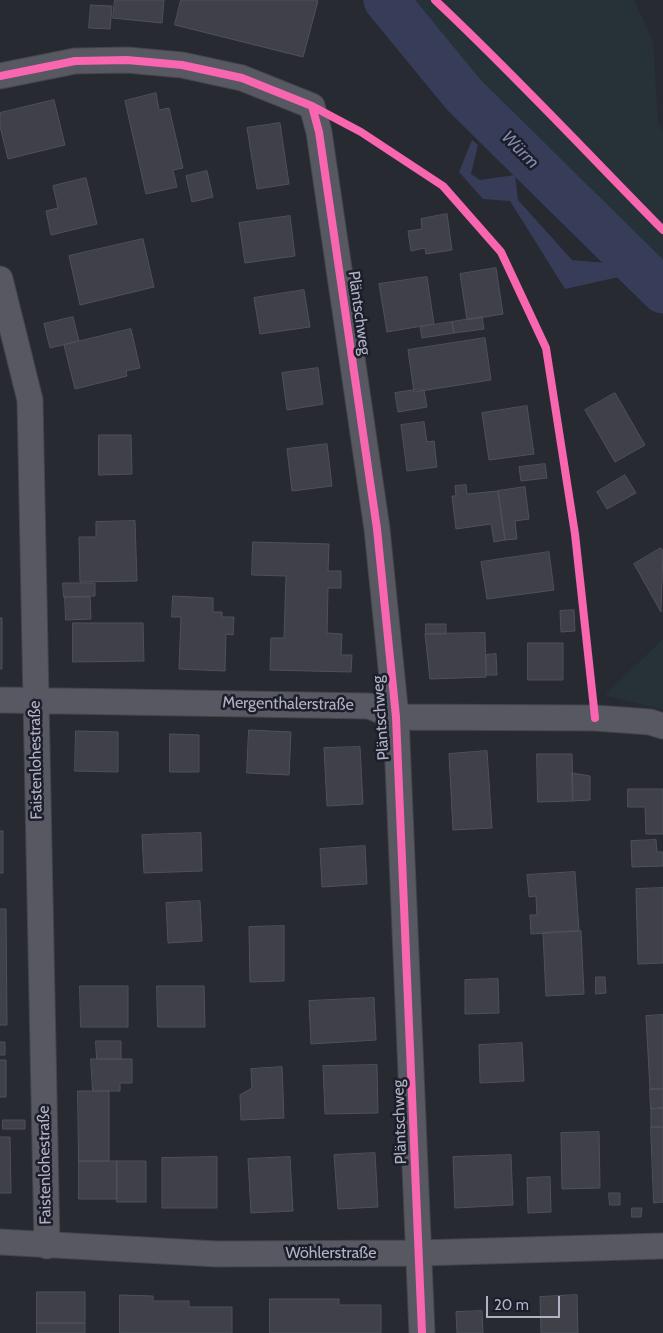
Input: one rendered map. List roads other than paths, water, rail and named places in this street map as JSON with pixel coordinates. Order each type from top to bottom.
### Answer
[{"type":"street","name":"Pläntschweg","points":[[0,76],[75,61],[127,60],[182,65],[242,78],[312,106],[319,132],[377,529],[396,717],[422,1333]]},
{"type":"street","name":"Faistenlohestraße","points":[[0,278],[30,400],[47,1246]]},
{"type":"street","name":"Mergenthalerstraße","points":[[0,700],[35,699],[369,706],[396,717],[595,718],[650,722],[663,726]]},
{"type":"street","name":"Wöhlerstraße","points":[[0,1242],[217,1254],[419,1253],[663,1246]]},
{"type":"water","points":[[472,140],[478,145],[471,174],[480,180],[515,175],[518,200],[572,260],[617,264],[628,275],[565,289],[510,201],[483,199],[459,172]]},
{"type":"waterway","name":"Würm","points":[[386,0],[464,95],[663,291]]}]
